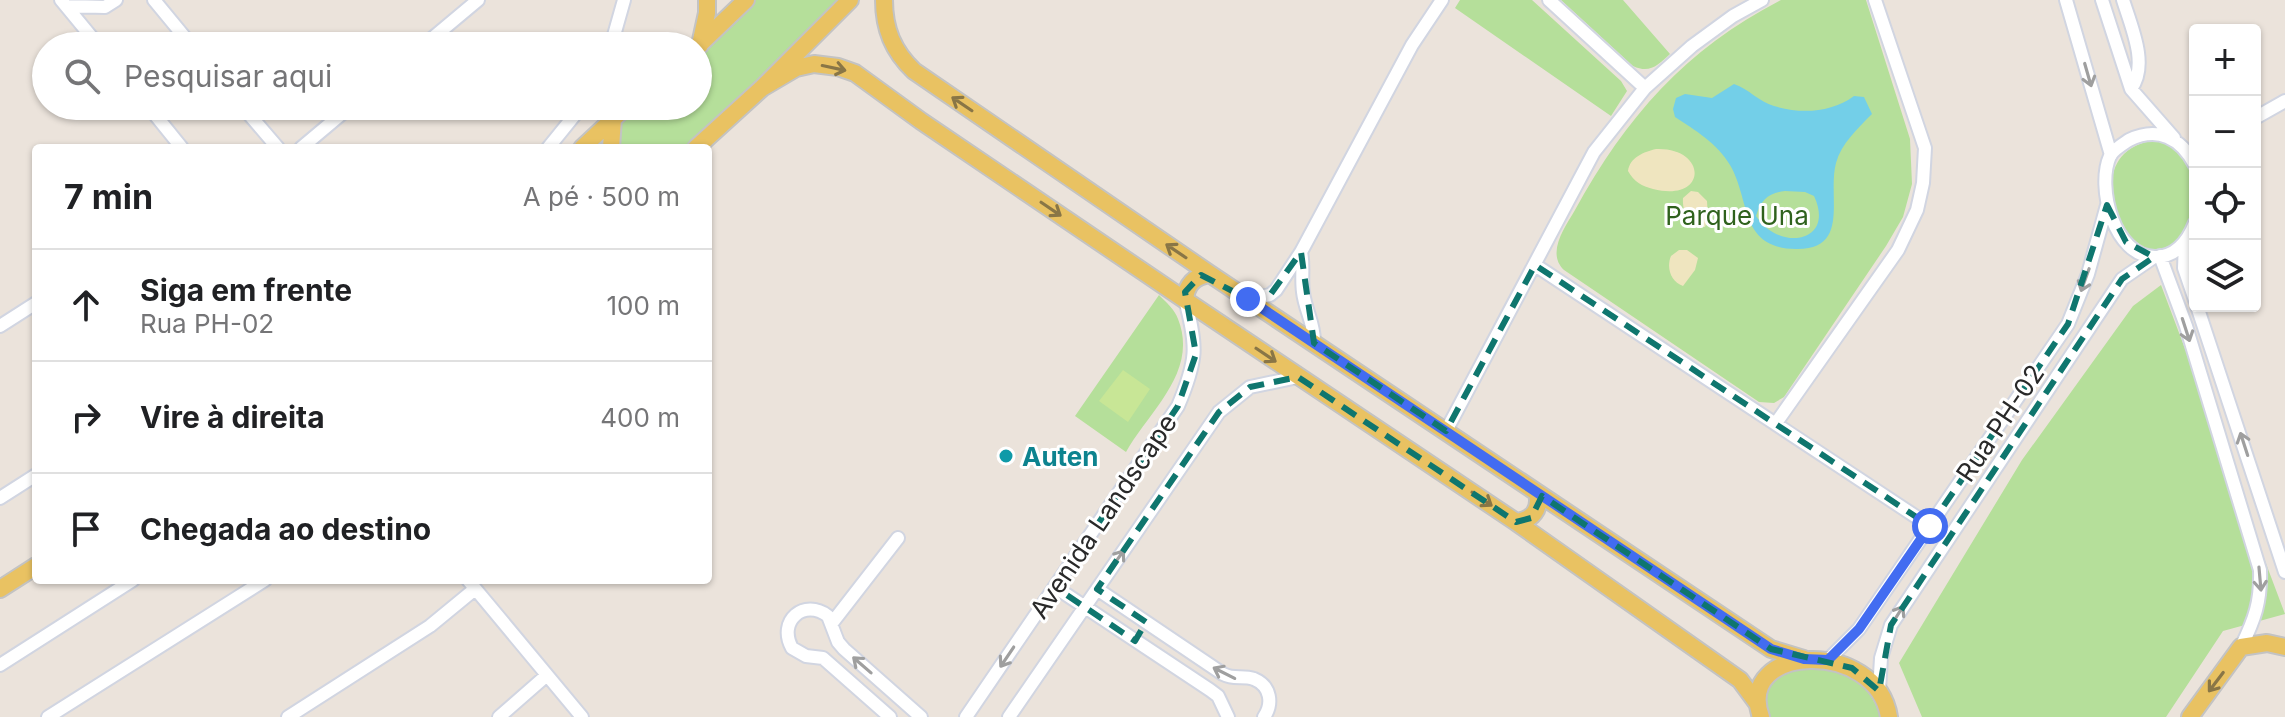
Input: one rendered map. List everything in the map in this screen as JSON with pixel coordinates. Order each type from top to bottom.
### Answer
[{"type":"main road","points":[[702,32],[707,0]]},
{"type":"main road","points":[[712,33],[746,0]]},
{"type":"main road","points":[[700,144],[850,0]]},
{"type":"main road","points":[[884,0],[888,34],[895,49],[914,71],[1210,274],[1771,649],[1852,668],[1879,691],[1889,717]]},
{"type":"main road","points":[[762,88],[796,68],[814,64],[855,73],[921,121],[1516,522],[1740,680],[1759,713]]},
{"type":"main road","points":[[586,144],[611,120]]},
{"type":"main road","points":[[611,144],[613,120]]},
{"type":"main road","points":[[1185,300],[1194,279],[1210,274]]},
{"type":"main road","points":[[1516,522],[1531,518],[1535,513],[1539,499],[1537,493]]},
{"type":"main road","points":[[0,589],[32,569]]},
{"type":"main road","points":[[2190,717],[2241,647],[2267,643],[2285,647]]},
{"type":"main road","points":[[1759,713],[1764,680],[1772,671],[1804,659]]},
{"type":"street","points":[[63,3],[93,8],[105,7],[116,0]]},
{"type":"street","points":[[154,0],[180,32]]},
{"type":"street","points":[[440,32],[478,0]]},
{"type":"street","points":[[615,32],[624,0]]},
{"type":"street","points":[[1248,299],[1270,295],[1276,290],[1301,252],[1412,45],[1442,0]]},
{"type":"street","points":[[1549,0],[1645,88]]},
{"type":"street","points":[[1446,431],[1594,152],[1645,88],[1723,23],[1762,0]]},
{"type":"street","points":[[1776,423],[1898,250],[1917,210],[1923,183],[1925,148],[1875,0]]},
{"type":"street","points":[[2066,0],[2111,155],[2123,143],[2139,135],[2157,133],[2184,141]]},
{"type":"street","points":[[2102,0],[2131,89],[2184,141]]},
{"type":"street","points":[[2123,0],[2138,57],[2138,79],[2131,89]]},
{"type":"street","points":[[63,3],[87,32]]},
{"type":"street","points":[[2261,115],[2285,101]]},
{"type":"street","points":[[159,120],[179,144]]},
{"type":"street","points":[[254,120],[275,144]]},
{"type":"street","points":[[306,144],[334,120]]},
{"type":"street","points":[[551,144],[571,120]]},
{"type":"street","name":"Rua PH-02","points":[[1828,660],[1859,629],[2068,324],[2088,274],[2107,205],[2106,181],[2111,155]]},
{"type":"street","points":[[2107,205],[2115,228],[2126,242],[2134,250],[2157,257],[2186,326],[2260,570],[2262,589],[2241,647]]},
{"type":"street","points":[[2189,235],[2185,243],[2184,268],[2189,283]]},
{"type":"street","name":"Rua PH-02","points":[[1879,691],[1881,658],[1891,625],[2122,279],[2185,243]]},
{"type":"street","points":[[1301,252],[1304,264],[1302,290],[1315,329],[1314,343]]},
{"type":"street","points":[[1535,265],[1930,526]]},
{"type":"street","name":"Avenida Landscape","points":[[966,717],[1178,406],[1196,354],[1185,300]]},
{"type":"street","points":[[0,326],[32,306]]},
{"type":"street","points":[[2199,312],[2285,572]]},
{"type":"street","name":"Avenida Landscape","points":[[1009,717],[1219,412],[1250,387],[1298,377]]},
{"type":"street","points":[[0,498],[32,478]]},
{"type":"street","points":[[2237,497],[2258,488]]},
{"type":"street","points":[[832,623],[898,538]]},
{"type":"street","points":[[0,665],[127,584]]},
{"type":"street","points":[[48,717],[259,584]]},
{"type":"street","points":[[288,717],[430,626],[471,584],[582,717]]},
{"type":"street","points":[[1055,587],[1218,696],[1228,717]]},
{"type":"street","points":[[1097,589],[1230,678],[1247,678],[1262,684],[1270,698],[1270,706],[1264,717]]},
{"type":"street","points":[[890,717],[823,658],[798,653],[788,640],[788,624],[792,617],[806,608],[821,611],[832,623],[844,649],[921,717]]},
{"type":"street","points":[[1135,641],[1146,622]]},
{"type":"street","points":[[499,717],[547,675]]},
{"type":"street","points":[[877,706],[891,690]]},
{"type":"highlighted area","points":[[2107,205],[2126,242],[2154,257],[2122,279],[1891,625],[1879,691],[1852,668],[1771,649],[1542,496],[1531,518],[1516,522],[1298,377],[1250,387],[1219,412],[1097,589],[1146,622],[1135,641],[1055,587],[1178,406],[1196,354],[1185,292],[1201,275],[1248,299],[1270,295],[1301,252],[1314,343],[1446,431],[1535,265],[1930,526],[2068,324]]},
{"type":"green space","points":[[746,0],[850,0],[700,144],[586,144],[612,120],[712,120],[712,33]]},
{"type":"green space","points":[[1460,0],[1532,0],[1621,81],[1627,91],[1611,116],[1455,8]]},
{"type":"green space","points":[[1561,0],[1623,0],[1670,54],[1649,69],[1633,66]]},
{"type":"green space","name":"Parque Una","points":[[1781,0],[1866,0],[1910,139],[1912,184],[1903,217],[1886,246],[1784,397],[1774,403],[1759,402],[1564,270],[1559,263],[1557,248],[1567,224],[1615,145],[1662,88],[1716,40]]},
{"type":"green space","points":[[2156,140],[2167,144],[2184,159],[2189,169],[2189,217],[2174,243],[2155,250],[2137,242],[2121,223],[2113,198],[2114,172],[2127,151]]},
{"type":"green space","points":[[2161,285],[2285,614],[2223,631],[2166,717],[1922,717],[1899,663],[2022,460],[2133,306]]},
{"type":"green space","points":[[1159,295],[1178,319],[1183,338],[1182,356],[1168,390],[1126,452],[1075,416]]},
{"type":"green space","points":[[1123,370],[1150,389],[1128,422],[1099,401]]},
{"type":"green space","points":[[1805,667],[1832,670],[1853,678],[1869,693],[1881,717],[1770,717],[1765,698],[1767,690],[1779,678]]},
{"type":"sand","points":[[1656,149],[1685,156],[1695,174],[1692,182],[1671,191],[1653,189],[1636,181],[1628,171],[1632,162]]},
{"type":"sand","points":[[1691,191],[1698,192],[1707,201],[1705,227],[1695,224],[1685,213],[1683,198]]},
{"type":"sand","points":[[1679,250],[1687,250],[1698,258],[1695,270],[1683,286],[1675,281],[1669,270],[1671,256]]},
{"type":"water","points":[[1734,84],[1769,104],[1794,110],[1825,109],[1854,96],[1864,97],[1872,114],[1838,156],[1834,176],[1833,219],[1824,241],[1813,247],[1778,247],[1765,241],[1756,231],[1737,179],[1725,157],[1706,138],[1675,117],[1673,109],[1676,98],[1685,94],[1712,98]],"holes":[[[1805,192],[1814,196],[1819,212],[1817,224],[1802,237],[1778,235],[1756,216],[1763,202],[1774,194]]]},
{"type":"place","name":"Auten","points":[[1006,456]]},
{"type":"route","points":[[1248,299],[1771,649],[1804,659],[1828,660],[1859,629],[1930,526]]}]
